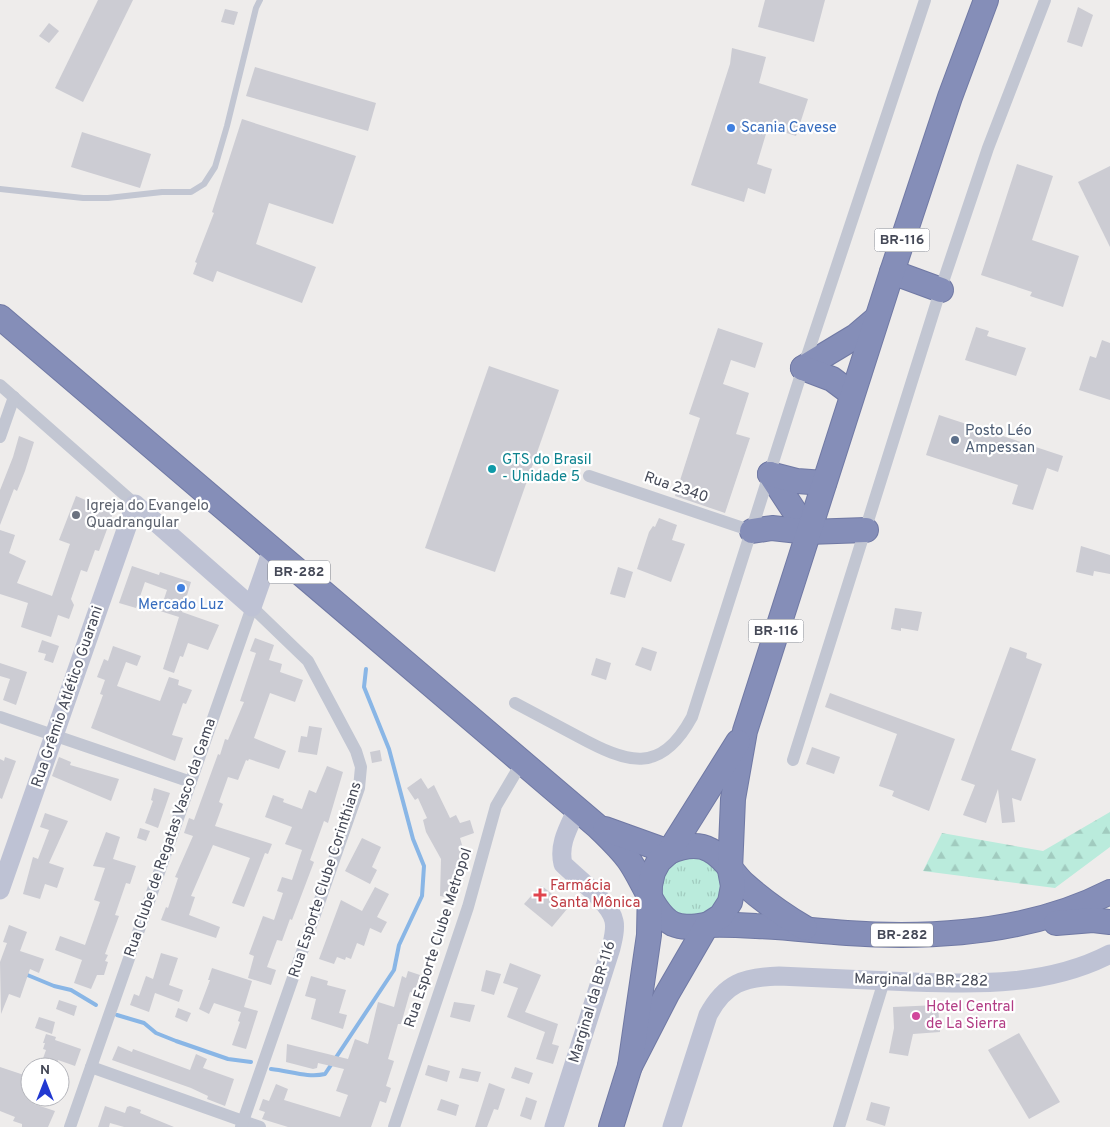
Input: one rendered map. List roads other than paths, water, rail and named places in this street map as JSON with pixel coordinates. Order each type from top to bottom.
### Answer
[{"type":"highway","name":"BR-116","points":[[630,1066],[667,994],[707,925],[721,916],[730,902],[733,886],[730,870],[734,799],[745,731],[876,319],[950,97],[986,0]]},
{"type":"highway","points":[[892,272],[941,290]]},
{"type":"highway","name":"BR-282","points":[[0,317],[597,826],[628,859],[660,913],[673,924],[690,928],[707,925],[883,935],[948,933],[995,928],[1040,918],[1078,907],[1110,892]]},
{"type":"highway","points":[[803,368],[856,336],[876,319]]},
{"type":"highway","points":[[803,368],[832,379],[852,394]]},
{"type":"highway","points":[[770,474],[808,532]]},
{"type":"highway","points":[[770,474],[797,481],[824,483]]},
{"type":"highway","points":[[752,531],[772,528],[808,532],[866,530]]},
{"type":"highway","name":"BR-116","points":[[611,1127],[630,1066],[650,935],[652,898],[650,885],[653,872],[669,852],[745,731]]},
{"type":"highway","name":"BR-282","points":[[597,826],[669,852],[682,847],[703,848],[721,858],[730,870],[775,909],[809,930]]},
{"type":"highway","points":[[995,928],[1093,920],[1110,922]]},
{"type":"street","points":[[515,703],[611,754],[634,759],[654,756],[670,748],[682,735],[692,716],[803,368],[925,0]]},
{"type":"street","points":[[793,760],[941,290],[988,148],[1045,0]]},
{"type":"street","name":"Rua Esporte Clube Corinthians","points":[[0,385],[252,607],[308,661],[356,751],[361,767],[359,788],[242,1124]]},
{"type":"street","points":[[0,438],[14,397]]},
{"type":"street","name":"Rua 2340","points":[[589,476],[752,531]]},
{"type":"street","name":"Rua Grêmio Atlético Guarani","points":[[0,890],[135,504]]},
{"type":"street","name":"Rua Clube de Regatas Vasco da Gama","points":[[70,1127],[272,550]]},
{"type":"street","points":[[0,717],[191,782]]},
{"type":"street","name":"Rua Esporte Clube Metropol","points":[[394,1127],[468,907],[496,806],[522,762]]},
{"type":"street","name":"Marginal da BR-116","points":[[554,1127],[615,931],[614,920],[609,909],[563,864],[560,854],[562,841],[577,809]]},
{"type":"street","name":"Marginal da BR-282","points":[[672,1127],[708,1015],[716,999],[730,986],[747,979],[771,976],[962,983],[1034,979],[1064,973],[1110,954]]},
{"type":"street","points":[[839,1127],[884,981]]},
{"type":"street","points":[[91,1067],[242,1124],[260,1127]]},
{"type":"lane","points":[[0,189],[83,198],[108,198],[162,192],[191,192],[204,184],[215,167],[260,0]]},
{"type":"waterway","points":[[271,1069],[305,1075],[325,1074],[394,970],[399,945],[422,896],[424,866],[413,839],[389,749],[364,687],[366,669]]},
{"type":"waterway","points":[[25,974],[54,986],[71,990],[96,1005]]},
{"type":"waterway","points":[[117,1015],[144,1023],[156,1033],[176,1041],[228,1059],[251,1062]]},
{"type":"place","name":"Scania Cavese","points":[[731,128]]},
{"type":"place","name":"Posto Léo Ampessan","points":[[955,440]]},
{"type":"place","name":"GTS do Brasil - Unidade 5","points":[[492,469]]},
{"type":"place","name":"Igreja do Evangelo Quadrangular","points":[[76,515]]},
{"type":"place","name":"Mercado Luz","points":[[181,588]]},
{"type":"place","name":"Farmácia Santa Mônica","points":[[540,895]]},
{"type":"place","name":"Hotel Central de La Sierra","points":[[916,1016]]}]
